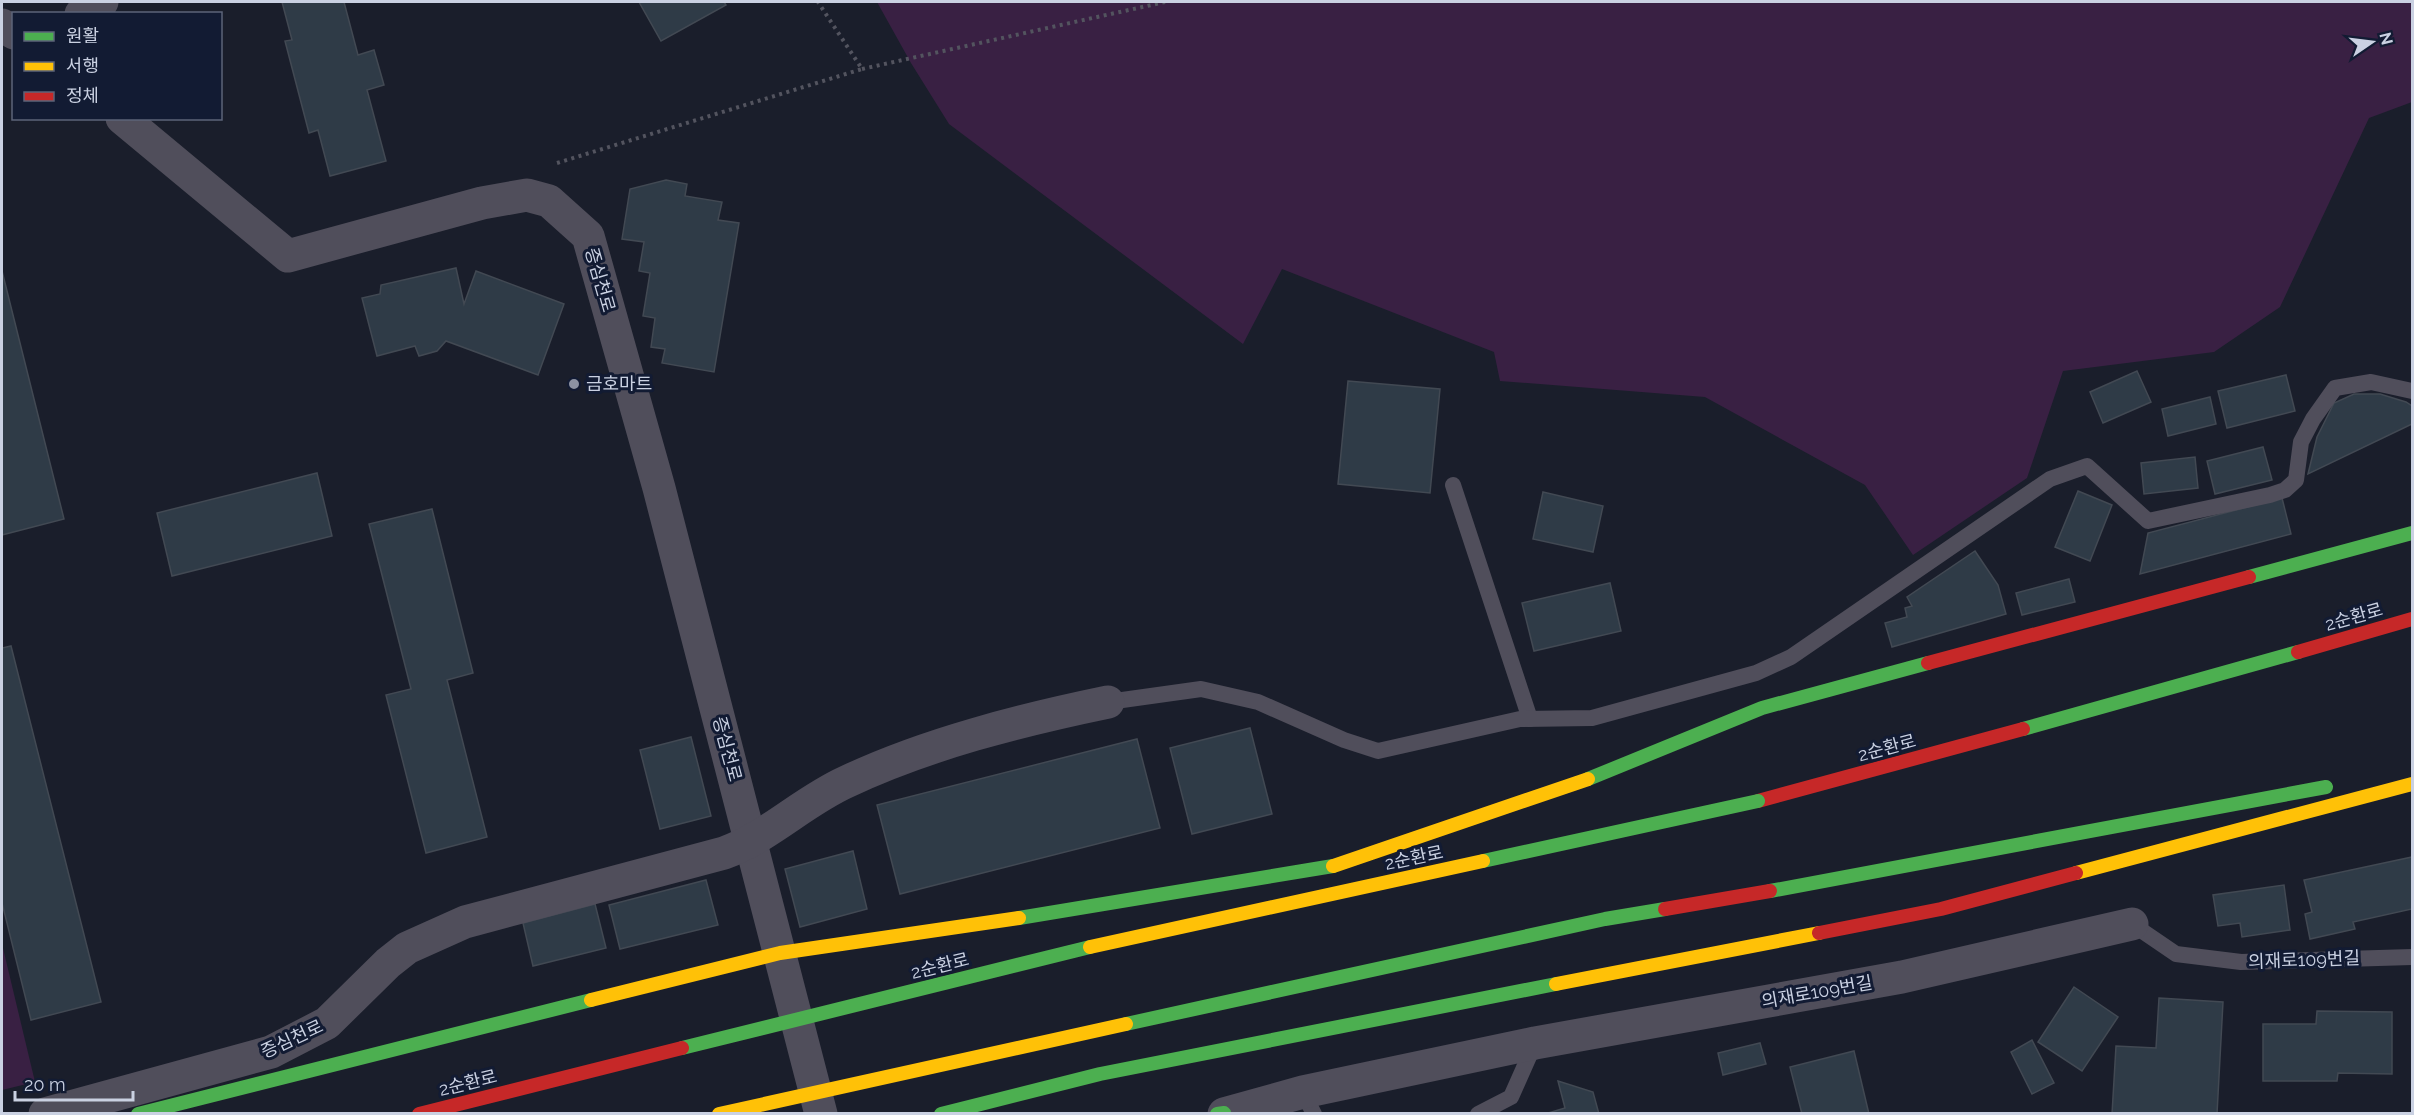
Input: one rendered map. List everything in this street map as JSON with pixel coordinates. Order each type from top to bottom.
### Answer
[{"type":"main road","points":[[138,1113],[780,953],[1118,904],[1333,866],[1565,789],[1762,708],[2412,533]]},
{"type":"main road","name":"2순환로","points":[[419,1113],[1068,952],[1758,801],[2145,696],[2412,619]]},
{"type":"main road","points":[[2389,775],[2412,770]]},
{"type":"main road","points":[[719,1113],[1605,919],[1770,891],[2342,784]]},
{"type":"main road","points":[[941,1113],[1100,1074],[1941,909],[2412,784]]},
{"type":"street","points":[[84,12],[102,2]]},
{"type":"street","points":[[124,120],[288,256],[482,203],[527,195]]},
{"type":"street","name":"증심천로","points":[[527,195],[549,201],[588,236],[659,488],[821,1113]]},
{"type":"street","name":"증심천로","points":[[45,1113],[271,1052],[327,1023],[388,963],[407,948],[465,922],[724,853],[752,842],[813,800],[847,781],[901,759],[1046,715],[1108,702]]},
{"type":"street","name":"의재로109번길","points":[[1222,1113],[1308,1103],[1535,1043],[1902,977],[2132,924]]},
{"type":"lane","points":[[1108,702],[1201,688],[1258,702],[1344,740],[1378,751],[1520,719],[1592,718],[1756,673],[1791,657],[2050,479],[2087,466],[2148,520],[2285,490],[2296,480],[2301,442],[2313,418],[2335,388],[2371,382],[2412,391]]},
{"type":"lane","points":[[1454,485],[1530,719]]},
{"type":"lane","name":"의재로109번길","points":[[2132,924],[2176,954],[2241,962],[2412,957]]},
{"type":"lane","points":[[1478,1113],[1511,1097],[1535,1043]]},
{"type":"path","points":[[818,2],[862,69]]},
{"type":"path","points":[[527,195],[530,172],[862,69],[1166,2]]},
{"type":"shaded area","points":[[877,2],[2412,2],[2412,102],[2369,118],[2280,307],[2214,352],[2063,371],[2027,478],[1913,555],[1865,485],[1705,397],[1500,381],[1494,352],[1282,269],[1243,344],[949,124]]},
{"type":"shaded area","points":[[2,944],[35,1082],[2,1090]]},
{"type":"building","points":[[282,2],[344,2],[358,55],[374,50],[384,85],[367,90],[386,161],[330,176],[318,130],[309,133],[285,41],[292,40]]},
{"type":"building","points":[[639,2],[724,2],[726,5],[661,41]]},
{"type":"building","points":[[666,180],[687,184],[685,196],[722,202],[718,220],[739,223],[714,372],[662,363],[665,349],[651,347],[655,318],[643,316],[650,273],[639,271],[644,242],[622,239],[630,189]]},
{"type":"building","points":[[456,268],[464,304],[476,271],[564,304],[538,375],[446,341],[437,351],[419,356],[415,346],[377,356],[362,298],[380,294],[381,285]]},
{"type":"building","points":[[2,271],[64,519],[2,535]]},
{"type":"building","points":[[2137,371],[2151,402],[2103,423],[2090,392]]},
{"type":"building","points":[[2286,375],[2295,411],[2227,428],[2218,391]]},
{"type":"building","points":[[1348,381],[1440,389],[1430,493],[1338,484]]},
{"type":"building","points":[[2354,394],[2380,394],[2406,402],[2412,406],[2412,424],[2308,474],[2317,437],[2334,403]]},
{"type":"building","points":[[2210,397],[2216,424],[2168,436],[2162,409]]},
{"type":"building","points":[[2263,447],[2272,480],[2215,494],[2207,461]]},
{"type":"building","points":[[2195,457],[2198,488],[2144,494],[2141,463]]},
{"type":"building","points":[[317,473],[332,536],[172,576],[157,513]]},
{"type":"building","points":[[2078,491],[2112,505],[2090,561],[2055,547]]},
{"type":"building","points":[[1543,492],[1603,506],[1593,552],[1533,539]]},
{"type":"building","points":[[2282,498],[2291,534],[2140,574],[2148,533]]},
{"type":"building","points":[[432,509],[473,673],[447,680],[487,837],[426,853],[386,695],[411,689],[369,524]]},
{"type":"building","points":[[1975,551],[1998,585],[2006,614],[1892,647],[1885,623],[1907,617],[1905,608],[1912,606],[1907,597]]},
{"type":"building","points":[[2069,579],[2075,602],[2022,615],[2016,593]]},
{"type":"building","points":[[1610,583],[1621,631],[1534,651],[1522,603]]},
{"type":"building","points":[[11,646],[101,1002],[31,1020],[2,903],[2,648]]},
{"type":"building","points":[[1250,728],[1272,814],[1192,834],[1170,748]]},
{"type":"building","points":[[691,737],[711,816],[660,829],[640,750]]},
{"type":"building","points":[[1137,739],[1160,828],[900,894],[877,805]]},
{"type":"building","points":[[853,851],[867,909],[800,927],[785,869]]},
{"type":"building","points":[[2412,857],[2412,909],[2353,922],[2355,929],[2310,939],[2305,914],[2312,912],[2304,880]]},
{"type":"building","points":[[706,880],[718,925],[620,949],[609,905]]},
{"type":"building","points":[[2284,885],[2290,930],[2242,937],[2240,923],[2218,926],[2213,895]]},
{"type":"building","points":[[595,904],[606,948],[533,966],[523,923]]},
{"type":"building","points":[[2074,987],[2118,1017],[2082,1071],[2038,1042]]},
{"type":"building","points":[[2159,998],[2223,1002],[2217,1114],[2112,1114],[2116,1046],[2156,1048]]},
{"type":"building","points":[[2317,1011],[2392,1012],[2392,1074],[2338,1073],[2337,1081],[2263,1081],[2263,1024],[2316,1024]]},
{"type":"building","points":[[2032,1040],[2054,1083],[2032,1094],[2011,1052]]},
{"type":"building","points":[[1760,1043],[1766,1064],[1723,1075],[1718,1053]]},
{"type":"building","points":[[1854,1051],[1869,1114],[1802,1114],[1790,1067]]},
{"type":"building","points":[[1558,1081],[1593,1092],[1599,1114],[1545,1114],[1565,1108]]},
{"type":"traffic: fast","points":[[2249,577],[2412,533]]},
{"type":"traffic: fast","points":[[2023,729],[2298,652]]},
{"type":"traffic: fast","points":[[1588,779],[1762,708],[1928,663]]},
{"type":"traffic: fast","points":[[1770,891],[2326,787]]},
{"type":"traffic: fast","points":[[1483,861],[1758,801]]},
{"type":"traffic: fast","points":[[1019,918],[1333,866]]},
{"type":"traffic: fast","points":[[1126,1024],[1605,919],[1665,909]]},
{"type":"traffic: fast","points":[[682,1048],[1090,947]]},
{"type":"traffic: fast","points":[[941,1114],[1100,1074],[1556,984]]},
{"type":"traffic: fast","points":[[138,1114],[591,1000]]},
{"type":"traffic: fast","points":[[1217,1114],[1224,1113]]},
{"type":"traffic: slow","points":[[1333,866],[1588,779]]},
{"type":"traffic: slow","points":[[2076,873],[2412,784]]},
{"type":"traffic: slow","points":[[1090,947],[1483,861]]},
{"type":"traffic: slow","points":[[591,1000],[780,953],[1019,918]]},
{"type":"traffic: slow","points":[[1556,984],[1819,933]]},
{"type":"traffic: slow","points":[[719,1114],[1126,1024]]},
{"type":"traffic: jam","points":[[1928,663],[2249,577]]},
{"type":"traffic: jam","points":[[2298,652],[2412,619]]},
{"type":"traffic: jam","points":[[1758,801],[2023,729]]},
{"type":"traffic: jam","points":[[1819,933],[1941,909],[2076,873]]},
{"type":"traffic: jam","points":[[1665,909],[1770,891]]},
{"type":"traffic: jam","points":[[419,1114],[682,1048]]},
{"type":"place","name":"금호마트","points":[[574,384]]}]
